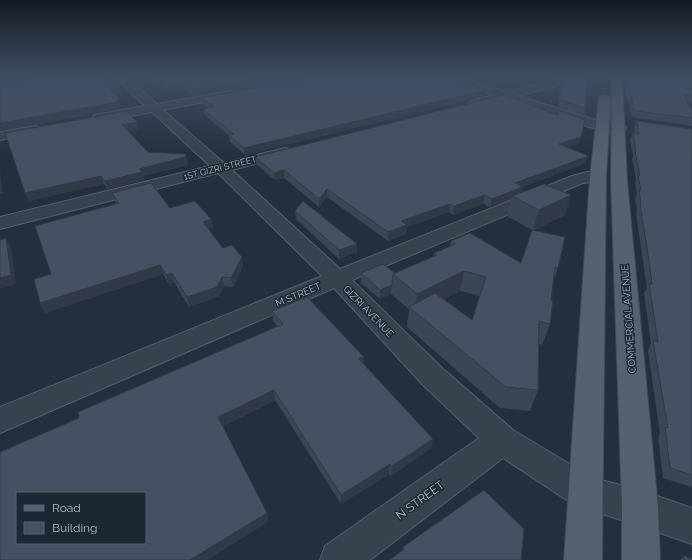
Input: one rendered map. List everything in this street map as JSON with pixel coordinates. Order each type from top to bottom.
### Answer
[{"type":"main road","name":"COMMERCIAL AVENUE","points":[[583,560],[598,177],[616,124],[611,103]]},
{"type":"main road","name":"COMMERCIAL AVENUE","points":[[616,103],[619,181],[640,508],[641,560]]},
{"type":"street","name":"GIZRI AVENUE","points":[[150,103],[338,278],[432,376],[502,440],[586,493],[640,508],[692,526]]},
{"type":"street","points":[[86,121],[183,103]]},
{"type":"street","points":[[458,107],[474,103]]},
{"type":"street","points":[[533,103],[616,124]]},
{"type":"street","points":[[0,136],[47,128]]},
{"type":"street","name":"1ST GIZRI STREET","points":[[0,223],[298,148]]},
{"type":"street","name":"M STREET","points":[[0,420],[578,179],[598,177]]},
{"type":"street","name":"N STREET","points":[[339,560],[502,440]]},
{"type":"building","points":[[0,103],[112,103],[0,123]]},
{"type":"building","points":[[209,103],[431,103],[244,148],[229,135],[234,134],[203,109],[214,107]]},
{"type":"building","points":[[470,103],[525,103],[558,115],[559,111],[585,120],[581,137],[559,144],[589,156],[515,183],[523,187],[492,199],[485,195],[454,206],[450,204],[401,221],[407,225],[388,232],[327,189],[319,199],[284,170],[274,173],[255,157]]},
{"type":"building","points":[[570,103],[586,103],[586,108]]},
{"type":"building","points":[[633,103],[688,103],[692,111],[692,118],[635,111]]},
{"type":"building","points":[[127,111],[137,122],[122,125],[148,152],[186,154],[186,157],[139,169],[142,172],[105,181],[101,176],[25,193],[5,133]]},
{"type":"building","points":[[637,121],[692,129],[692,475],[670,468],[665,427],[668,428],[653,341],[658,342],[649,284],[652,284],[640,204],[639,189],[641,190],[638,175],[640,176],[633,133],[639,134]]},
{"type":"building","points":[[151,183],[170,208],[195,201],[211,219],[203,222],[223,248],[232,245],[242,257],[231,278],[222,277],[217,287],[187,297],[172,273],[166,275],[160,265],[40,303],[34,279],[51,274],[35,226],[119,203],[112,193]]},
{"type":"building","points":[[544,184],[571,195],[539,210],[512,196]]},
{"type":"building","points":[[303,201],[357,244],[339,250],[295,211]]},
{"type":"building","points":[[532,230],[565,237],[558,268],[555,267],[550,324],[539,321],[538,390],[506,387],[409,307],[435,293],[472,320],[486,277],[464,271],[417,294],[393,274],[437,255],[434,253],[456,244],[451,241],[470,233],[521,263]]},
{"type":"building","points":[[6,238],[11,275],[0,278],[0,240]]},
{"type":"building","points":[[383,264],[395,273],[393,274],[392,285],[380,290],[361,273]]},
{"type":"building","points":[[307,297],[364,357],[359,359],[433,439],[392,466],[390,464],[341,495],[274,390],[218,417],[267,513],[190,560],[0,560],[0,452],[79,418],[78,412],[283,324],[272,311]]},
{"type":"building","points":[[484,490],[524,529],[521,560],[390,560],[404,549],[403,547]]},
{"type":"building","points":[[684,556],[692,559],[692,560],[684,560]]}]
